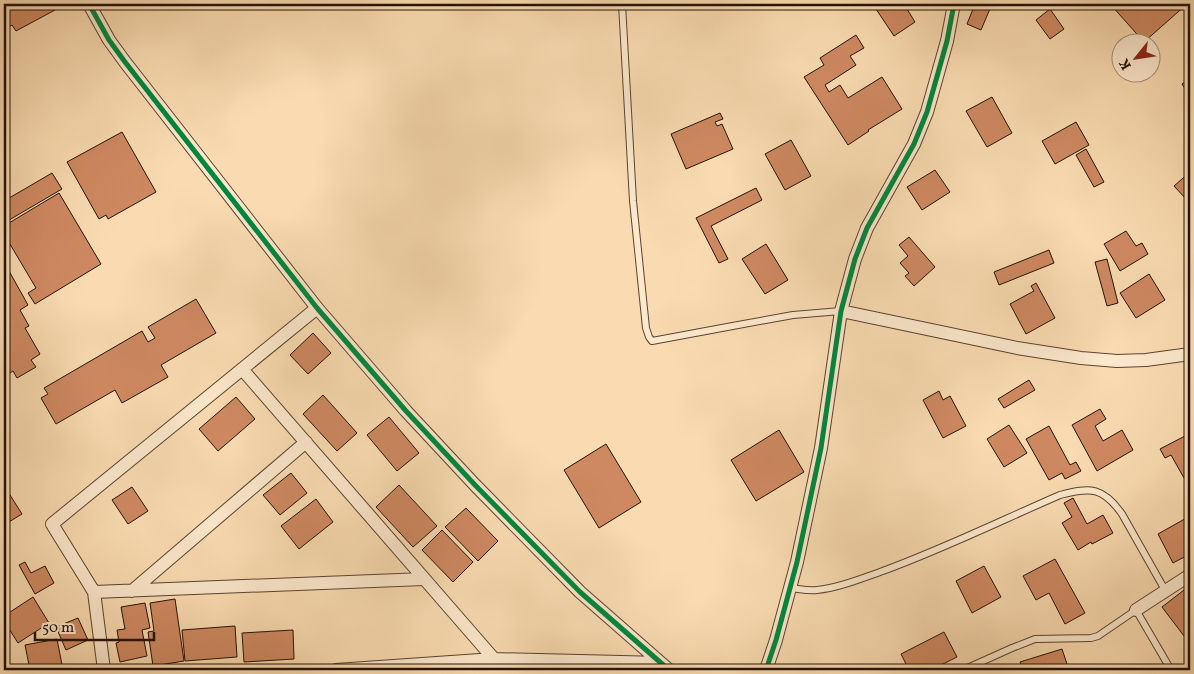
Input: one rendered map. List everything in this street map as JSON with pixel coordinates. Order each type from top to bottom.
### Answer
[{"type":"street","points":[[89,4],[109,40],[125,62],[317,308],[406,411],[475,485],[580,592],[665,666]]},
{"type":"street","points":[[766,670],[791,588],[821,448],[841,311],[855,259],[867,228],[914,144],[928,112],[947,40],[954,4]]},
{"type":"street","points":[[104,670],[94,592],[52,524],[317,308]]},
{"type":"street","points":[[841,311],[1017,348],[1081,358],[1117,361],[1146,360],[1190,354]]},
{"type":"street","points":[[242,369],[494,658]]},
{"type":"street","points":[[132,591],[306,442]]},
{"type":"street","points":[[1136,610],[1190,575]]},
{"type":"street","points":[[94,592],[424,579]]},
{"type":"street","points":[[336,670],[397,668],[494,658],[665,666]]},
{"type":"lane","points":[[622,4],[633,201],[646,328],[649,337],[652,341],[793,316],[841,311]]},
{"type":"lane","points":[[791,588],[806,591],[819,590],[864,578],[921,556],[1060,495],[1078,490],[1092,490],[1104,494],[1114,502],[1165,590]]},
{"type":"lane","points":[[963,670],[1035,639],[1091,638],[1098,636],[1136,610],[1171,670]]},
{"type":"building","points":[[4,4],[52,4],[55,10],[16,31],[12,25],[4,30]]},
{"type":"building","points":[[884,4],[904,4],[915,22],[894,36],[876,9]]},
{"type":"building","points":[[975,4],[992,4],[981,30],[967,24]]},
{"type":"building","points":[[1187,4],[1155,32],[1135,32],[1111,5]]},
{"type":"building","points":[[1050,9],[1064,29],[1050,39],[1036,20]]},
{"type":"building","points":[[856,35],[864,48],[850,56],[856,65],[825,85],[829,92],[840,85],[848,98],[882,77],[902,109],[848,145],[804,77],[824,65],[820,58]]},
{"type":"building","points":[[1190,78],[1190,96],[1182,84]]},
{"type":"building","points":[[992,97],[1012,133],[987,147],[966,111]]},
{"type":"building","points":[[720,113],[723,119],[715,122],[717,126],[722,124],[733,149],[686,169],[671,134]]},
{"type":"building","points":[[1076,122],[1089,145],[1055,164],[1042,141]]},
{"type":"building","points":[[122,132],[156,192],[108,219],[106,215],[99,219],[67,162]]},
{"type":"building","points":[[791,140],[811,176],[785,190],[765,154]]},
{"type":"building","points":[[1086,149],[1104,182],[1094,187],[1076,155]]},
{"type":"building","points":[[935,170],[950,192],[922,210],[907,187]]},
{"type":"building","points":[[1190,172],[1190,195],[1186,199],[1174,186]]},
{"type":"building","points":[[52,173],[62,189],[4,223],[4,201]]},
{"type":"building","points":[[756,188],[762,200],[711,226],[728,259],[719,263],[696,218]]},
{"type":"building","points":[[59,193],[101,264],[35,304],[28,293],[36,288],[4,234],[4,226]]},
{"type":"building","points":[[1126,231],[1136,246],[1142,243],[1148,254],[1120,271],[1104,244]]},
{"type":"building","points":[[909,237],[935,267],[914,286],[905,276],[909,273],[900,263],[908,256],[899,245]]},
{"type":"building","points":[[766,244],[788,280],[765,294],[742,259]]},
{"type":"building","points":[[1049,250],[1054,263],[999,285],[994,272]]},
{"type":"building","points":[[1107,259],[1118,303],[1107,306],[1095,262]]},
{"type":"building","points":[[4,262],[28,305],[20,310],[29,326],[25,328],[40,354],[31,360],[36,367],[17,378],[13,371],[7,375],[4,369]]},
{"type":"building","points":[[1149,274],[1165,300],[1136,318],[1120,293]]},
{"type":"building","points":[[1036,283],[1055,318],[1026,334],[1010,304],[1034,291],[1031,286]]},
{"type":"building","points":[[196,299],[216,333],[161,365],[168,377],[122,403],[115,390],[56,424],[41,398],[48,394],[44,388],[142,331],[148,342],[155,338],[148,327]]},
{"type":"building","points":[[313,333],[331,353],[308,374],[290,355]]},
{"type":"building","points":[[1029,380],[1035,390],[1004,408],[998,399]]},
{"type":"building","points":[[939,391],[943,400],[950,396],[966,426],[943,438],[923,400]]},
{"type":"building","points":[[323,395],[357,433],[337,451],[303,414]]},
{"type":"building","points":[[236,397],[255,419],[218,451],[199,429]]},
{"type":"building","points":[[1100,409],[1106,419],[1095,426],[1103,441],[1122,430],[1133,450],[1097,471],[1072,425]]},
{"type":"building","points":[[389,417],[419,453],[397,471],[367,435]]},
{"type":"building","points":[[1009,425],[1027,453],[1004,467],[987,439]]},
{"type":"building","points":[[1049,426],[1070,465],[1076,462],[1081,471],[1065,479],[1062,473],[1049,480],[1026,439]]},
{"type":"building","points":[[779,430],[804,472],[756,501],[731,460]]},
{"type":"building","points":[[1185,436],[1190,445],[1190,474],[1184,478],[1171,455],[1165,458],[1160,449]]},
{"type":"building","points":[[606,444],[641,502],[599,528],[564,470]]},
{"type":"building","points":[[291,473],[307,493],[280,515],[263,495]]},
{"type":"building","points":[[399,485],[437,526],[413,547],[376,507]]},
{"type":"building","points":[[132,487],[148,511],[128,524],[112,500]]},
{"type":"building","points":[[10,495],[22,514],[4,525],[4,498]]},
{"type":"building","points":[[1073,498],[1087,524],[1103,515],[1113,533],[1092,544],[1091,542],[1078,550],[1062,523],[1072,517],[1064,503]]},
{"type":"building","points":[[316,499],[333,522],[299,549],[281,526]]},
{"type":"building","points":[[466,508],[498,541],[478,561],[445,527]]},
{"type":"building","points":[[1190,516],[1190,554],[1173,563],[1158,534]]},
{"type":"building","points":[[442,530],[473,562],[453,582],[422,550]]},
{"type":"building","points":[[1055,559],[1085,613],[1065,624],[1049,593],[1036,600],[1023,576]]},
{"type":"building","points":[[25,562],[31,573],[45,566],[54,583],[35,594],[19,565]]},
{"type":"building","points":[[984,566],[1001,597],[972,613],[956,581]]},
{"type":"building","points":[[1184,590],[1190,598],[1190,644],[1162,607]]},
{"type":"building","points":[[33,597],[49,623],[18,643],[4,621],[4,616]]},
{"type":"building","points":[[175,599],[184,661],[153,666],[148,632],[154,631],[150,603]]},
{"type":"building","points":[[145,603],[150,628],[142,630],[147,656],[120,662],[116,643],[119,642],[117,630],[125,629],[121,607]]},
{"type":"building","points":[[78,618],[88,640],[66,650],[56,627]]},
{"type":"building","points":[[235,626],[237,657],[185,661],[182,630]]},
{"type":"building","points":[[293,630],[294,659],[244,662],[242,633]]},
{"type":"building","points":[[944,632],[957,657],[931,670],[909,670],[901,654]]},
{"type":"building","points":[[57,639],[63,670],[30,670],[25,645]]},
{"type":"building","points":[[1062,649],[1069,670],[1023,670],[1020,662]]},
{"type":"building","points":[[4,655],[10,670],[4,670]]},
{"type":"cycle path","points":[[89,4],[109,40],[125,62],[317,308],[406,411],[475,485],[580,592],[669,670]]},
{"type":"cycle path","points":[[766,670],[797,562],[821,448],[841,311],[855,259],[867,228],[914,144],[927,112],[947,41],[954,4]]}]
